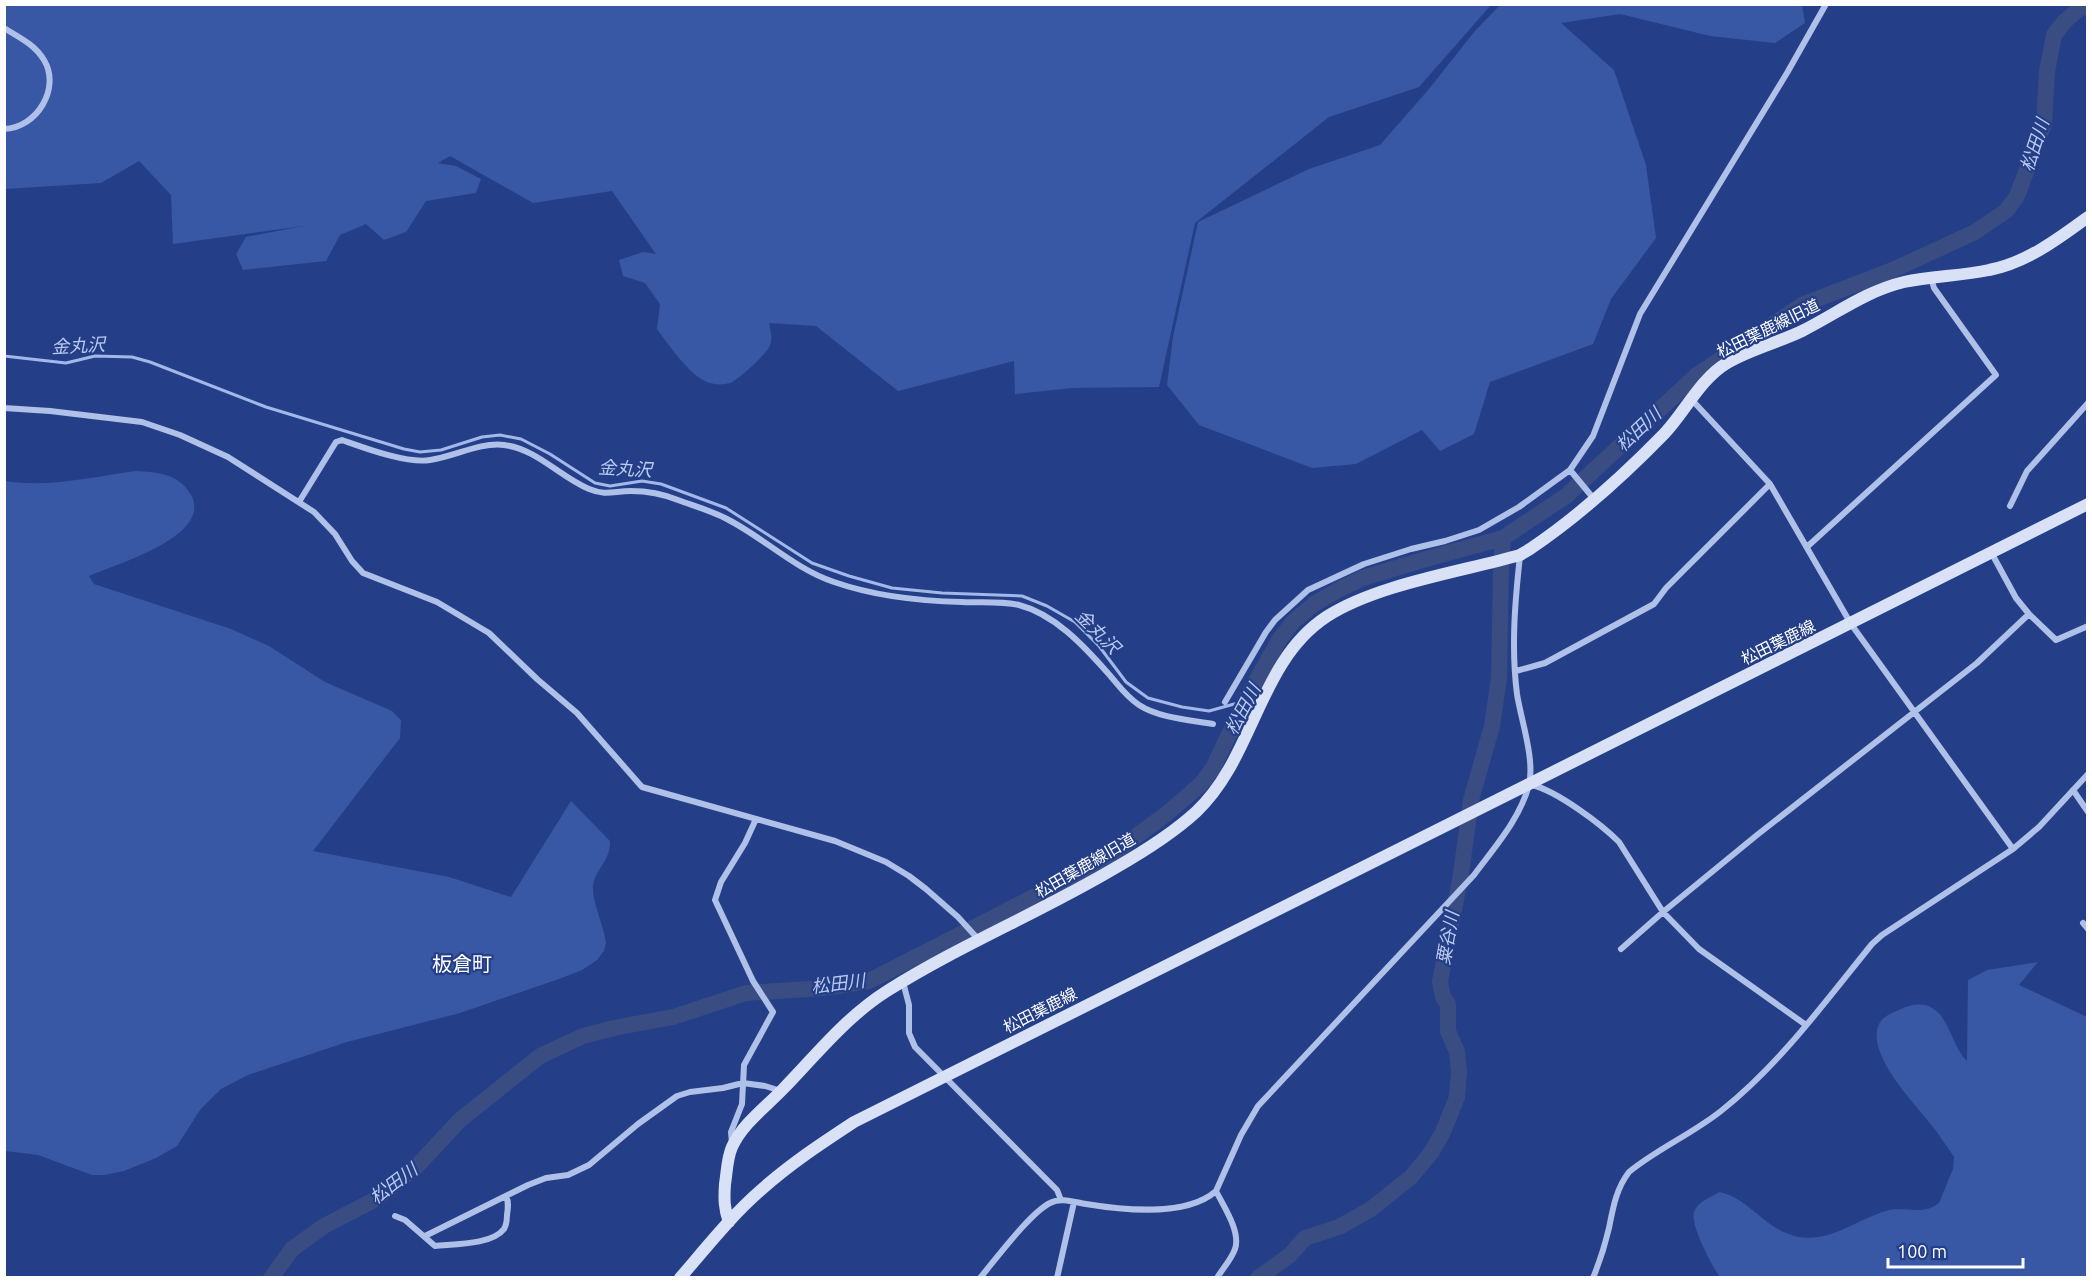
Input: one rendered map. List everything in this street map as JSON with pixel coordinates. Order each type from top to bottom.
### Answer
[{"type":"street","points":[[1225,702],[1266,632],[1275,620],[1308,590],[1364,564],[1488,526],[1572,472],[1593,436],[1624,351],[1642,310],[1787,73],[1826,4]]},
{"type":"street","points":[[4,28],[34,46],[46,63],[50,82],[47,98],[40,111],[25,122],[4,129]]},
{"type":"street","name":"松田葉鹿線旧道","points":[[729,1222],[725,1214],[724,1198],[732,1146],[747,1125],[842,1026],[875,999],[903,982],[1128,860],[1176,828],[1198,810],[1218,788],[1230,768],[1281,667],[1294,649],[1326,617],[1357,602],[1395,588],[1517,556],[1549,537],[1665,433],[1701,388],[1724,365],[1747,353],[1801,332],[1882,289],[1904,282],[2000,268],[2042,249],[2088,217]]},
{"type":"street","points":[[1808,546],[1996,375],[1934,288],[1931,278]]},
{"type":"street","points":[[1692,400],[1770,484],[1808,546],[1851,624],[2013,849]]},
{"type":"street","points":[[2010,506],[2026,471],[2088,403]]},
{"type":"street","points":[[4,408],[142,422],[155,425],[228,457],[314,512],[335,534],[352,561],[363,573],[437,602],[489,633],[577,713],[642,787],[835,841],[886,862],[934,895],[980,941]]},
{"type":"street","points":[[299,502],[336,442],[342,440],[415,462],[487,446],[504,445],[530,454],[590,489],[603,493],[629,490],[669,496],[727,519],[800,566],[833,582],[893,596],[933,601],[1000,603],[1034,610],[1064,629],[1108,673],[1120,689],[1142,707],[1179,718],[1214,724]]},
{"type":"street","points":[[1572,472],[1593,497]]},
{"type":"street","points":[[1516,671],[1545,663],[1654,604],[1666,588],[1770,484]]},
{"type":"street","name":"松田葉鹿線","points":[[680,1278],[729,1222],[761,1190],[826,1140],[854,1122],[2088,504]]},
{"type":"street","points":[[1991,552],[2016,598],[2028,614],[2056,640],[2088,626]]},
{"type":"street","points":[[980,1278],[1036,1213],[1050,1203],[1061,1200],[1157,1210],[1176,1209],[1199,1202],[1216,1191],[1241,1135],[1258,1106],[1465,884],[1501,840],[1520,807],[1529,784],[1528,750],[1517,693],[1514,616],[1517,556]]},
{"type":"street","points":[[1621,949],[1757,836],[1977,663],[2028,614]]},
{"type":"street","points":[[1593,1278],[1616,1194],[1621,1182],[1629,1172],[1727,1106],[1787,1050],[1872,944],[1882,935],[2013,849],[2039,827],[2088,774]]},
{"type":"street","points":[[1529,784],[1543,788],[1610,832],[1619,842],[1663,912],[1699,949],[1806,1025]]},
{"type":"street","points":[[2073,790],[2088,812]]},
{"type":"street","points":[[732,1146],[731,1132],[742,1104],[746,1058],[773,1012],[753,981],[715,900],[721,882],[745,843],[756,819]]},
{"type":"street","points":[[903,982],[909,1005],[909,1033],[915,1047],[1057,1190],[1061,1200]]},
{"type":"street","points":[[425,1236],[546,1178],[568,1175],[588,1165],[677,1096],[743,1083],[755,1083],[781,1091]]},
{"type":"street","points":[[1216,1191],[1236,1234],[1236,1247],[1217,1278]]},
{"type":"street","points":[[395,1216],[405,1220],[435,1246],[479,1241],[494,1237],[503,1231],[506,1225],[508,1201],[506,1196]]},
{"type":"street","points":[[1057,1278],[1074,1202]]},
{"type":"shaded area","points":[[1501,4],[1802,5],[1805,23],[1775,43],[1710,36],[1620,14],[1561,23],[1614,70],[1646,165],[1656,238],[1611,299],[1593,344],[1490,382],[1474,434],[1440,451],[1422,430],[1356,464],[1312,468],[1199,425],[1167,385],[1173,337],[1198,222],[1309,169],[1380,145],[1429,89],[1474,32]]},
{"type":"shaded area","points":[[5,5],[1491,5],[1419,87],[1329,117],[1195,223],[1159,387],[1072,388],[1015,394],[1014,361],[898,391],[816,326],[769,323],[770,345],[752,366],[730,383],[707,382],[687,367],[657,329],[660,304],[645,283],[623,276],[619,260],[643,252],[656,254],[612,191],[533,203],[450,156],[438,163],[456,166],[481,179],[476,193],[426,201],[406,232],[384,240],[366,224],[340,235],[326,261],[243,270],[236,254],[246,237],[303,226],[173,244],[171,195],[139,161],[101,183],[5,189]]},
{"type":"shaded area","points":[[136,471],[160,473],[174,478],[191,495],[194,510],[188,523],[175,536],[158,547],[89,576],[94,584],[231,629],[269,646],[325,682],[392,711],[401,720],[400,738],[313,851],[449,877],[511,897],[571,801],[610,841],[606,860],[593,886],[594,899],[606,943],[604,951],[597,960],[582,970],[559,979],[460,1013],[347,1042],[248,1075],[221,1089],[200,1110],[177,1146],[156,1158],[124,1171],[92,1175],[38,1155],[5,1151],[5,481],[54,482]]},
{"type":"shaded area","points":[[2038,962],[2019,985],[2087,1017],[2087,1277],[1720,1277],[1702,1245],[1695,1226],[1694,1212],[1698,1205],[1720,1192],[1746,1205],[1777,1229],[1800,1237],[1812,1238],[1837,1232],[1886,1211],[1922,1210],[1939,1203],[1953,1169],[1954,1157],[1885,1064],[1879,1050],[1877,1036],[1879,1024],[1892,1013],[1905,1008],[1916,1005],[1928,1006],[1943,1018],[1967,1061],[1968,980],[1987,970]]},
{"type":"waterway","name":"松田川","points":[[271,1278],[292,1249],[324,1226],[376,1199],[416,1167],[460,1120],[540,1056],[583,1036],[673,1017],[746,993],[824,988],[869,981],[1059,884],[1116,851],[1165,815],[1201,784],[1213,768],[1245,701],[1279,640],[1293,622],[1314,604],[1363,578],[1503,538],[1566,496],[1697,375],[1802,305],[1895,269],[1975,232],[2006,211],[2017,196],[2044,124],[2047,72],[2054,35],[2064,22],[2079,9],[2088,6]]},
{"type":"waterway","name":"金丸沢","points":[[4,356],[66,363],[95,356],[132,357],[266,407],[420,452],[441,450],[482,437],[500,435],[521,439],[550,454],[595,483],[610,486],[642,481],[661,484],[726,508],[812,563],[849,576],[892,588],[942,593],[1022,596],[1047,606],[1075,622],[1099,646],[1126,682],[1148,698],[1209,711],[1245,701]]},
{"type":"waterway","name":"粟谷川","points":[[1258,1278],[1290,1255],[1305,1238],[1339,1227],[1371,1209],[1411,1177],[1431,1153],[1443,1132],[1457,1097],[1459,1072],[1457,1052],[1448,1031],[1448,1004],[1443,997],[1440,981],[1461,874],[1471,800],[1492,726],[1499,678],[1503,538]]},
{"type":"district","name":"板倉町","points":[[462,963]]}]
